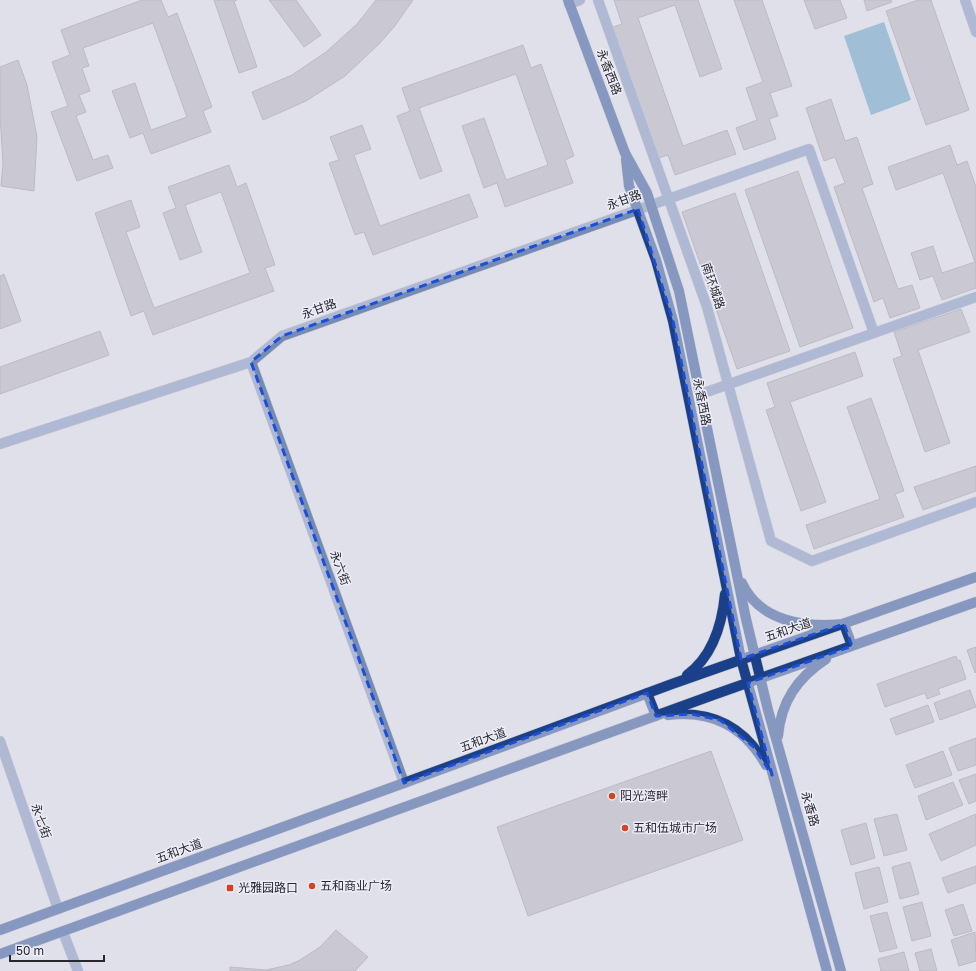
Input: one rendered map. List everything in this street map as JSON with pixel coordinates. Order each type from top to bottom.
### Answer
[{"type":"main road","name":"永香西路","points":[[569,2],[626,153],[647,192],[679,291],[737,574],[755,654]]},
{"type":"main road","name":"永香西路","points":[[626,153],[629,186],[656,260],[673,321],[741,659]]},
{"type":"main road","points":[[737,574],[751,598],[772,614],[803,624],[816,626],[844,624],[852,646]]},
{"type":"main road","name":"五和大道","points":[[0,930],[741,659],[976,577]]},
{"type":"main road","points":[[672,684],[696,668],[710,649],[720,622],[726,586]]},
{"type":"main road","points":[[0,954],[761,678],[976,602]]},
{"type":"main road","points":[[779,750],[779,723],[788,697],[806,674],[839,650]]},
{"type":"main road","name":"永香路","points":[[755,654],[779,750],[841,971]]},
{"type":"main road","points":[[741,659],[826,971]]},
{"type":"main road","points":[[647,693],[657,716]]},
{"type":"main road","points":[[657,716],[692,714],[720,720],[733,727],[754,747],[772,775]]},
{"type":"street","points":[[569,2],[580,0]]},
{"type":"street","name":"南环城路","points":[[598,0],[707,307],[771,541],[812,561],[976,502]]},
{"type":"street","points":[[965,0],[976,32]]},
{"type":"street","name":"永甘路","points":[[0,444],[252,362],[282,336],[809,149],[874,333]]},
{"type":"street","points":[[701,394],[976,298]]},
{"type":"street","name":"永六街","points":[[252,362],[404,783]]},
{"type":"street","name":"永七街","points":[[0,742],[58,909]]},
{"type":"street","points":[[63,932],[78,971]]},
{"type":"highlighted area","points":[[638,209],[673,321],[741,659],[844,624],[852,646],[748,683],[772,775],[754,747],[720,720],[692,714],[656,716],[647,693],[404,783],[251,362],[282,336]]},
{"type":"water","points":[[884,22],[911,100],[871,115],[844,36]]},
{"type":"building","points":[[142,0],[161,0],[168,17],[177,13],[212,107],[203,111],[211,132],[151,154],[143,133],[130,138],[112,91],[135,83],[151,130],[187,117],[153,23],[83,48],[89,66],[82,68],[90,91],[79,95],[86,112],[76,116],[93,160],[108,155],[113,168],[77,181],[51,112],[68,106],[52,62],[70,55],[61,30]]},
{"type":"building","points":[[214,0],[237,0],[234,1],[257,67],[239,73]]},
{"type":"building","points":[[269,0],[296,0],[321,35],[304,47]]},
{"type":"building","points":[[376,0],[413,0],[394,27],[379,44],[345,76],[306,101],[263,120],[252,92],[292,75],[326,52],[357,24]]},
{"type":"building","points":[[614,0],[698,0],[722,69],[700,77],[675,5],[638,18],[683,146],[727,130],[736,154],[675,175],[668,155],[659,158],[613,27],[622,24]]},
{"type":"building","points":[[734,0],[762,0],[792,86],[770,93],[778,116],[769,119],[776,139],[744,150],[736,128],[757,120],[746,88],[763,82]]},
{"type":"building","points":[[804,0],[840,0],[847,18],[815,29]]},
{"type":"building","points":[[864,0],[891,0],[892,2],[867,11]]},
{"type":"building","points":[[918,0],[931,0],[969,110],[926,125],[886,11]]},
{"type":"building","points":[[523,45],[531,68],[541,64],[574,156],[565,160],[573,183],[505,207],[497,183],[484,188],[462,126],[484,118],[506,180],[548,165],[516,74],[419,108],[442,171],[420,179],[397,116],[410,111],[402,88]]},
{"type":"building","points":[[18,60],[27,85],[37,137],[34,191],[1,186],[3,163],[0,116],[0,67]]},
{"type":"building","points":[[831,99],[845,141],[857,137],[873,184],[862,188],[898,289],[912,285],[920,308],[890,318],[883,298],[874,302],[834,187],[845,183],[835,157],[824,161],[806,108]]},
{"type":"building","points":[[362,125],[371,149],[354,155],[380,226],[469,194],[478,217],[373,255],[364,232],[355,235],[329,163],[339,160],[330,137]]},
{"type":"building","points":[[950,145],[957,165],[967,161],[976,187],[976,288],[942,300],[933,276],[920,280],[911,253],[933,246],[942,273],[975,262],[943,173],[896,190],[888,167]]},
{"type":"building","points":[[229,165],[237,187],[246,183],[275,265],[265,268],[274,291],[153,335],[144,311],[131,316],[95,213],[131,200],[140,227],[126,232],[154,308],[250,273],[221,192],[185,205],[202,252],[180,260],[163,213],[176,208],[168,187]]},
{"type":"building","points":[[798,171],[853,328],[800,347],[745,190]]},
{"type":"building","points":[[735,193],[790,351],[737,369],[682,212]]},
{"type":"building","points":[[4,274],[21,321],[0,329],[0,276]]},
{"type":"building","points":[[961,309],[970,332],[918,350],[950,443],[925,452],[893,359],[902,356],[894,332]]},
{"type":"building","points":[[100,331],[109,355],[0,394],[0,367]]},
{"type":"building","points":[[855,352],[863,376],[790,402],[826,502],[801,511],[766,410],[775,407],[767,383]]},
{"type":"building","points":[[871,398],[904,491],[895,494],[904,517],[814,549],[806,525],[880,499],[847,407]]},
{"type":"building","points":[[976,466],[976,491],[923,510],[914,487]]},
{"type":"building","points":[[976,647],[976,672],[975,673],[967,650]]},
{"type":"building","points":[[956,656],[958,661],[960,660],[966,679],[938,689],[940,694],[927,699],[925,693],[885,707],[877,684]]},
{"type":"building","points":[[970,690],[976,707],[940,720],[934,703]]},
{"type":"building","points":[[928,705],[934,722],[896,735],[890,719]]},
{"type":"building","points":[[976,738],[976,765],[958,771],[949,748]]},
{"type":"building","name":"五和伍城市广场","points":[[711,751],[743,840],[528,916],[497,827]]},
{"type":"building","points":[[943,751],[952,775],[915,788],[906,765]]},
{"type":"building","points":[[976,774],[976,801],[969,804],[959,780]]},
{"type":"building","points":[[953,782],[963,805],[926,820],[918,796]]},
{"type":"building","points":[[897,814],[907,850],[884,856],[874,819]]},
{"type":"building","points":[[976,814],[976,845],[941,861],[929,834]]},
{"type":"building","points":[[866,823],[875,858],[851,865],[841,830]]},
{"type":"building","points":[[910,862],[919,894],[900,899],[892,867]]},
{"type":"building","points":[[976,866],[976,883],[948,893],[942,878]]},
{"type":"building","points":[[879,867],[888,902],[864,909],[855,873]]},
{"type":"building","points":[[922,902],[931,936],[912,941],[903,907]]},
{"type":"building","points":[[963,904],[972,931],[954,936],[945,910]]},
{"type":"building","points":[[887,912],[897,948],[880,952],[870,916]]},
{"type":"building","points":[[336,930],[368,957],[355,971],[230,971],[230,967],[266,970],[289,965],[320,947]]},
{"type":"building","points":[[975,932],[976,961],[959,966],[951,940]]},
{"type":"building","points":[[931,949],[937,971],[920,971],[915,953]]},
{"type":"building","points":[[904,952],[909,971],[881,971],[878,959]]},
{"type":"place","name":"阳光湾畔","points":[[612,796]]},
{"type":"place","name":"五和伍城市广场","points":[[625,828]]},
{"type":"place","name":"五和商业广场","points":[[312,886]]},
{"type":"place","name":"光雅园路口","points":[[230,888]]}]
